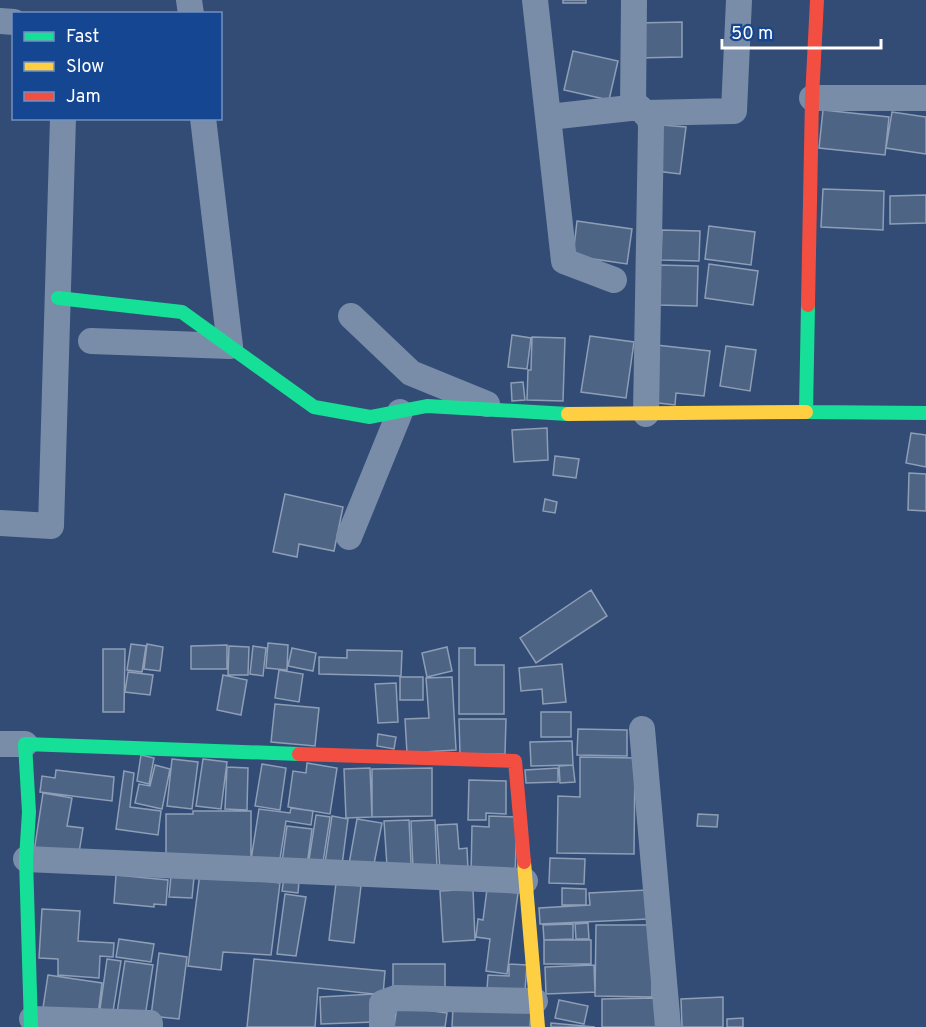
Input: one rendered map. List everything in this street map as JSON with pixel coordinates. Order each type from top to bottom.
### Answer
[{"type":"street","points":[[535,0],[564,261],[614,280]]},
{"type":"street","points":[[633,0],[639,110]]},
{"type":"street","points":[[549,117],[639,110],[734,111],[739,0]]},
{"type":"street","points":[[806,412],[812,98],[817,0]]},
{"type":"street","points":[[812,98],[926,98]]},
{"type":"street","points":[[639,110],[650,118],[651,127],[646,414]]},
{"type":"street","points":[[0,523],[51,526],[63,120]]},
{"type":"street","points":[[203,120],[230,346]]},
{"type":"street","points":[[58,298],[183,312],[314,407],[370,417],[427,406],[574,414],[926,413]]},
{"type":"street","points":[[351,316],[411,373],[504,410]]},
{"type":"street","points":[[91,341],[230,346]]},
{"type":"street","points":[[349,537],[400,412]]},
{"type":"street","points":[[642,729],[668,1027]]},
{"type":"street","points":[[0,744],[515,761],[538,1027]]},
{"type":"street","points":[[25,744],[29,812],[26,859],[31,1023],[150,1023],[150,1027]]},
{"type":"street","points":[[26,859],[525,882]]},
{"type":"street","points":[[382,1027],[382,1003],[396,998],[535,1001]]},
{"type":"building","points":[[563,0],[586,0],[586,3],[563,3]]},
{"type":"building","points":[[682,22],[682,57],[637,58],[636,23]]},
{"type":"building","points":[[573,51],[618,61],[609,100],[564,90]]},
{"type":"building","points":[[823,110],[889,117],[885,155],[819,148]]},
{"type":"building","points":[[892,112],[926,117],[926,154],[886,148]]},
{"type":"building","points":[[662,125],[686,127],[680,174],[656,171]]},
{"type":"building","points":[[823,189],[884,191],[883,230],[821,227]]},
{"type":"building","points":[[926,195],[926,223],[890,224],[890,196]]},
{"type":"building","points":[[577,221],[632,229],[627,264],[573,256]]},
{"type":"building","points":[[709,226],[755,232],[751,265],[705,259]]},
{"type":"building","points":[[662,230],[700,231],[699,261],[661,260]]},
{"type":"building","points":[[709,264],[758,271],[753,305],[705,298]]},
{"type":"building","points":[[659,265],[698,266],[697,306],[658,305]]},
{"type":"building","points":[[512,335],[531,338],[527,369],[508,367]]},
{"type":"building","points":[[590,336],[634,342],[626,398],[581,392]]},
{"type":"building","points":[[532,337],[565,338],[563,401],[527,400]]},
{"type":"building","points":[[656,345],[710,351],[704,396],[676,393],[675,405],[650,402]]},
{"type":"building","points":[[726,346],[756,350],[750,391],[720,386]]},
{"type":"building","points":[[523,382],[525,400],[512,401],[511,383]]},
{"type":"building","points":[[547,428],[548,460],[514,462],[512,430]]},
{"type":"building","points":[[911,433],[926,435],[926,467],[906,463]]},
{"type":"building","points":[[555,456],[579,459],[576,478],[553,475]]},
{"type":"building","points":[[909,473],[926,474],[926,511],[908,510]]},
{"type":"building","points":[[285,494],[343,507],[334,551],[299,544],[297,557],[273,552]]},
{"type":"building","points":[[545,499],[557,502],[555,513],[543,511]]},
{"type":"building","points":[[591,590],[607,616],[536,663],[520,638]]},
{"type":"building","points":[[268,643],[288,645],[287,670],[266,668]]},
{"type":"building","points":[[131,644],[146,646],[142,672],[127,670]]},
{"type":"building","points":[[147,644],[163,647],[160,671],[144,669]]},
{"type":"building","points":[[227,645],[227,669],[191,669],[191,646]]},
{"type":"building","points":[[229,646],[249,647],[248,675],[228,675]]},
{"type":"building","points":[[253,646],[266,648],[263,676],[250,674]]},
{"type":"building","points":[[447,647],[452,671],[427,677],[422,653]]},
{"type":"building","points":[[292,648],[316,653],[313,671],[288,666]]},
{"type":"building","points":[[459,648],[475,648],[475,665],[504,665],[504,714],[459,714]]},
{"type":"building","points":[[103,649],[125,649],[124,712],[103,712]]},
{"type":"building","points":[[347,650],[402,651],[401,676],[319,674],[319,657],[347,658]]},
{"type":"building","points":[[562,664],[566,702],[543,704],[542,689],[521,691],[519,668]]},
{"type":"building","points":[[279,670],[303,674],[299,702],[275,698]]},
{"type":"building","points":[[128,672],[153,675],[150,695],[125,692]]},
{"type":"building","points":[[223,675],[247,680],[241,715],[217,710]]},
{"type":"building","points":[[400,677],[423,677],[423,700],[400,700]]},
{"type":"building","points":[[452,677],[456,750],[407,753],[405,719],[429,718],[426,678]]},
{"type":"building","points":[[396,683],[398,722],[378,723],[375,684]]},
{"type":"building","points":[[275,704],[319,708],[315,746],[271,742]]},
{"type":"building","points":[[541,712],[571,712],[571,737],[541,737]]},
{"type":"building","points":[[459,719],[506,719],[505,754],[460,754]]},
{"type":"building","points":[[578,729],[627,730],[627,756],[577,755]]},
{"type":"building","points":[[378,734],[396,737],[394,749],[377,746]]},
{"type":"building","points":[[572,741],[573,765],[531,766],[530,742]]},
{"type":"building","points":[[141,755],[154,758],[149,784],[137,781]]},
{"type":"building","points":[[580,757],[635,758],[634,854],[557,853],[558,796],[580,797]]},
{"type":"building","points":[[172,759],[198,762],[192,809],[167,806]]},
{"type":"building","points":[[203,759],[227,762],[221,809],[196,806]]},
{"type":"building","points":[[307,763],[337,768],[330,814],[288,807],[293,771],[306,773]]},
{"type":"building","points":[[262,764],[286,768],[280,810],[255,806]]},
{"type":"building","points":[[155,765],[170,769],[162,809],[135,803],[139,784],[150,786]]},
{"type":"building","points":[[573,765],[575,782],[560,783],[559,766]]},
{"type":"building","points":[[227,767],[248,768],[247,810],[225,809]]},
{"type":"building","points":[[370,768],[372,817],[346,818],[344,769]]},
{"type":"building","points":[[432,768],[432,816],[372,817],[372,769]]},
{"type":"building","points":[[558,768],[558,782],[526,783],[525,770]]},
{"type":"building","points":[[56,770],[114,777],[112,801],[40,792],[42,776],[55,778]]},
{"type":"building","points":[[124,771],[134,773],[130,807],[161,811],[158,835],[116,829]]},
{"type":"building","points":[[469,780],[506,781],[506,814],[486,813],[486,820],[468,820]]},
{"type":"building","points":[[43,793],[72,798],[67,826],[83,828],[78,859],[34,852]]},
{"type":"building","points":[[291,808],[313,811],[311,825],[286,821],[279,865],[251,860],[259,809],[290,813]]},
{"type":"building","points":[[193,811],[251,811],[251,861],[166,855],[166,814],[193,814]]},
{"type":"building","points":[[698,814],[718,815],[717,827],[697,826]]},
{"type":"building","points":[[316,815],[330,817],[323,862],[309,860]]},
{"type":"building","points":[[332,816],[348,819],[342,865],[325,863]]},
{"type":"building","points":[[489,816],[517,817],[515,876],[471,875],[472,826],[489,827]]},
{"type":"building","points":[[357,819],[382,823],[373,869],[349,864]]},
{"type":"building","points":[[409,820],[411,864],[387,866],[384,821]]},
{"type":"building","points":[[435,820],[437,868],[413,869],[411,821]]},
{"type":"building","points":[[457,824],[459,849],[467,848],[468,870],[440,871],[437,825]]},
{"type":"building","points":[[287,826],[312,829],[307,865],[282,862]]},
{"type":"building","points":[[550,858],[585,859],[584,884],[549,883]]},
{"type":"building","points":[[200,873],[280,883],[271,955],[223,952],[221,970],[188,966]]},
{"type":"building","points":[[116,875],[168,880],[166,905],[154,904],[154,907],[114,903]]},
{"type":"building","points":[[171,876],[194,877],[192,898],[169,897]]},
{"type":"building","points":[[284,878],[299,881],[298,893],[282,891]]},
{"type":"building","points":[[336,883],[361,886],[354,943],[329,940]]},
{"type":"building","points":[[562,888],[586,889],[586,905],[562,905]]},
{"type":"building","points":[[473,889],[475,940],[443,942],[440,891]]},
{"type":"building","points":[[487,889],[518,893],[507,974],[486,971],[490,939],[476,937],[478,919],[483,920]]},
{"type":"building","points":[[647,890],[648,919],[540,924],[539,908],[590,905],[589,893]]},
{"type":"building","points":[[285,894],[306,897],[296,956],[277,954]]},
{"type":"building","points":[[42,909],[80,911],[78,941],[114,943],[113,957],[100,956],[99,978],[58,975],[58,959],[39,958]]},
{"type":"building","points":[[588,923],[589,939],[576,939],[575,924]]},
{"type":"building","points":[[573,924],[573,939],[544,940],[543,925]]},
{"type":"building","points":[[596,925],[653,925],[652,997],[595,996]]},
{"type":"building","points":[[119,939],[154,944],[151,962],[116,957]]},
{"type":"building","points":[[544,940],[591,940],[591,964],[544,964]]},
{"type":"building","points":[[159,953],[187,957],[179,1019],[151,1016]]},
{"type":"building","points":[[107,959],[121,961],[112,1018],[99,1016]]},
{"type":"building","points":[[254,959],[385,971],[383,995],[318,988],[315,1027],[247,1027]]},
{"type":"building","points":[[125,961],[153,965],[145,1017],[117,1013]]},
{"type":"building","points":[[393,964],[445,964],[445,989],[393,988]]},
{"type":"building","points":[[509,964],[527,965],[525,990],[487,989],[488,975],[509,976]]},
{"type":"building","points":[[594,965],[595,992],[546,994],[545,967]]},
{"type":"building","points":[[48,975],[102,983],[98,1015],[43,1008]]},
{"type":"building","points":[[373,994],[374,1022],[321,1024],[320,997]]},
{"type":"building","points":[[723,997],[723,1027],[682,1027],[681,999]]},
{"type":"building","points":[[658,998],[659,1027],[602,1027],[602,999]]},
{"type":"building","points":[[559,1000],[588,1006],[584,1024],[555,1018]]},
{"type":"building","points":[[397,1006],[447,1013],[445,1027],[394,1027]]},
{"type":"building","points":[[453,1007],[531,1011],[530,1027],[452,1027]]},
{"type":"building","points":[[743,1018],[743,1027],[727,1027],[727,1019]]},
{"type":"building","points":[[551,1023],[595,1027],[551,1027]]},
{"type":"traffic: fast","points":[[58,298],[182,312],[314,407],[370,417],[427,406],[568,414]]},
{"type":"traffic: fast","points":[[808,305],[806,412],[926,413]]},
{"type":"traffic: fast","points":[[31,1027],[26,859],[29,812],[25,744],[299,754]]},
{"type":"traffic: slow","points":[[568,414],[806,412]]},
{"type":"traffic: slow","points":[[524,862],[538,1027]]},
{"type":"traffic: jam","points":[[808,305],[812,98],[817,0]]},
{"type":"traffic: jam","points":[[299,754],[515,761],[524,862]]}]
